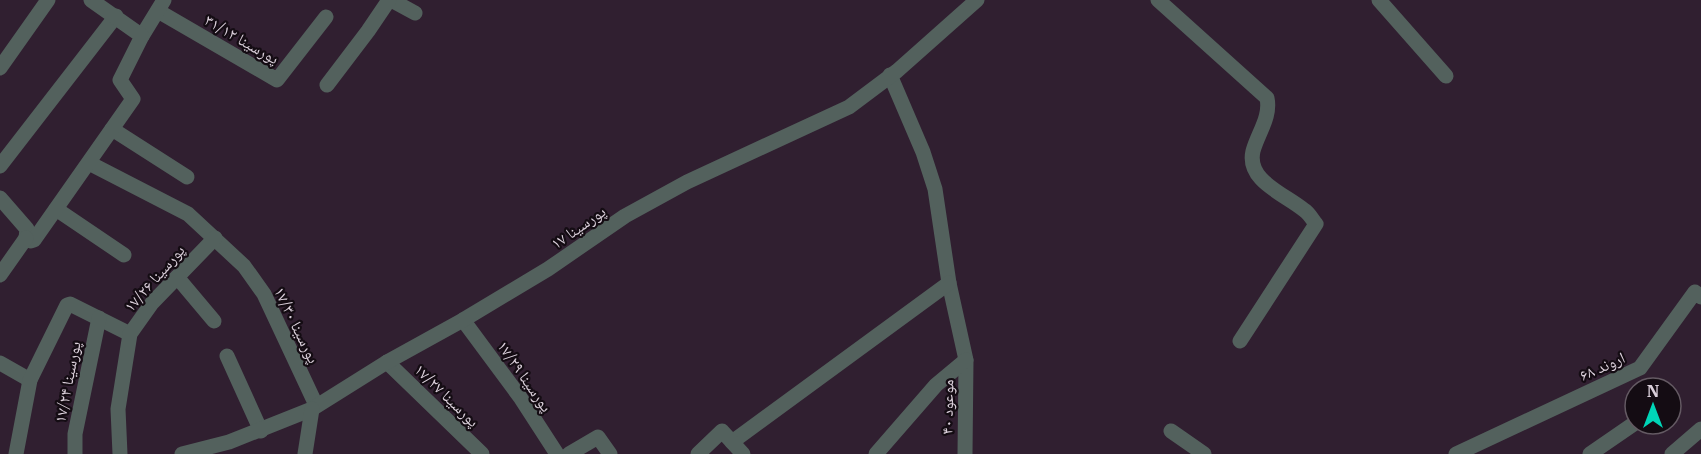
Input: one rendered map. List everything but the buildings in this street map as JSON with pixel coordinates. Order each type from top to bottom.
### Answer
[{"type":"street","points":[[0,68],[48,0]]},
{"type":"street","points":[[91,0],[142,36]]},
{"type":"street","points":[[327,85],[390,0],[415,13]]},
{"type":"street","name":"پورسینا ۱۷","points":[[182,454],[227,448],[314,407],[548,269],[625,216],[687,182],[849,107],[977,0]]},
{"type":"street","points":[[1158,0],[1267,98],[1269,109],[1253,152],[1252,164],[1260,180],[1306,211],[1316,224],[1240,341]]},
{"type":"street","points":[[1379,0],[1446,76]]},
{"type":"street","points":[[26,238],[34,240],[133,99],[120,80],[142,36],[161,5]]},
{"type":"street","name":"پورسینا ۳۱/۱۲","points":[[161,5],[277,80],[326,17]]},
{"type":"street","points":[[0,166],[116,16]]},
{"type":"street","name":"موعود ۴۰","points":[[890,75],[923,152],[935,189],[949,283],[966,360],[965,454]]},
{"type":"street","points":[[112,129],[187,177]]},
{"type":"street","name":"پورسینا ۱۷/۳۰","points":[[89,163],[188,214],[244,266],[264,294],[314,407]]},
{"type":"street","points":[[0,198],[27,230],[26,238],[0,275]]},
{"type":"street","points":[[56,210],[124,255]]},
{"type":"street","name":"پورسینا ۱۷/۲۶","points":[[120,454],[118,410],[130,334],[152,303],[215,238]]},
{"type":"street","points":[[177,277],[214,321]]},
{"type":"street","points":[[732,442],[949,283]]},
{"type":"street","name":"اروند ۶۸","points":[[1455,454],[1489,447],[1640,368],[1699,290]]},
{"type":"street","points":[[16,454],[30,380],[67,305],[70,304],[130,334]]},
{"type":"street","name":"پورسینا ۱۷/۲۴","points":[[75,454],[75,434],[99,318]]},
{"type":"street","name":"پورسینا ۱۷/۲۹","points":[[463,320],[520,397],[557,454]]},
{"type":"street","points":[[227,356],[261,431]]},
{"type":"street","points":[[876,454],[936,385],[966,360]]},
{"type":"street","name":"پورسینا ۱۷/۲۷","points":[[387,362],[482,454]]},
{"type":"street","points":[[0,363],[30,380]]},
{"type":"street","points":[[305,454],[314,407]]},
{"type":"street","points":[[1672,454],[1701,429]]},
{"type":"street","points":[[699,454],[722,431],[743,454]]},
{"type":"street","points":[[1172,431],[1204,454]]},
{"type":"street","points":[[1590,454],[1623,431]]},
{"type":"street","points":[[569,454],[598,437],[610,454]]}]
